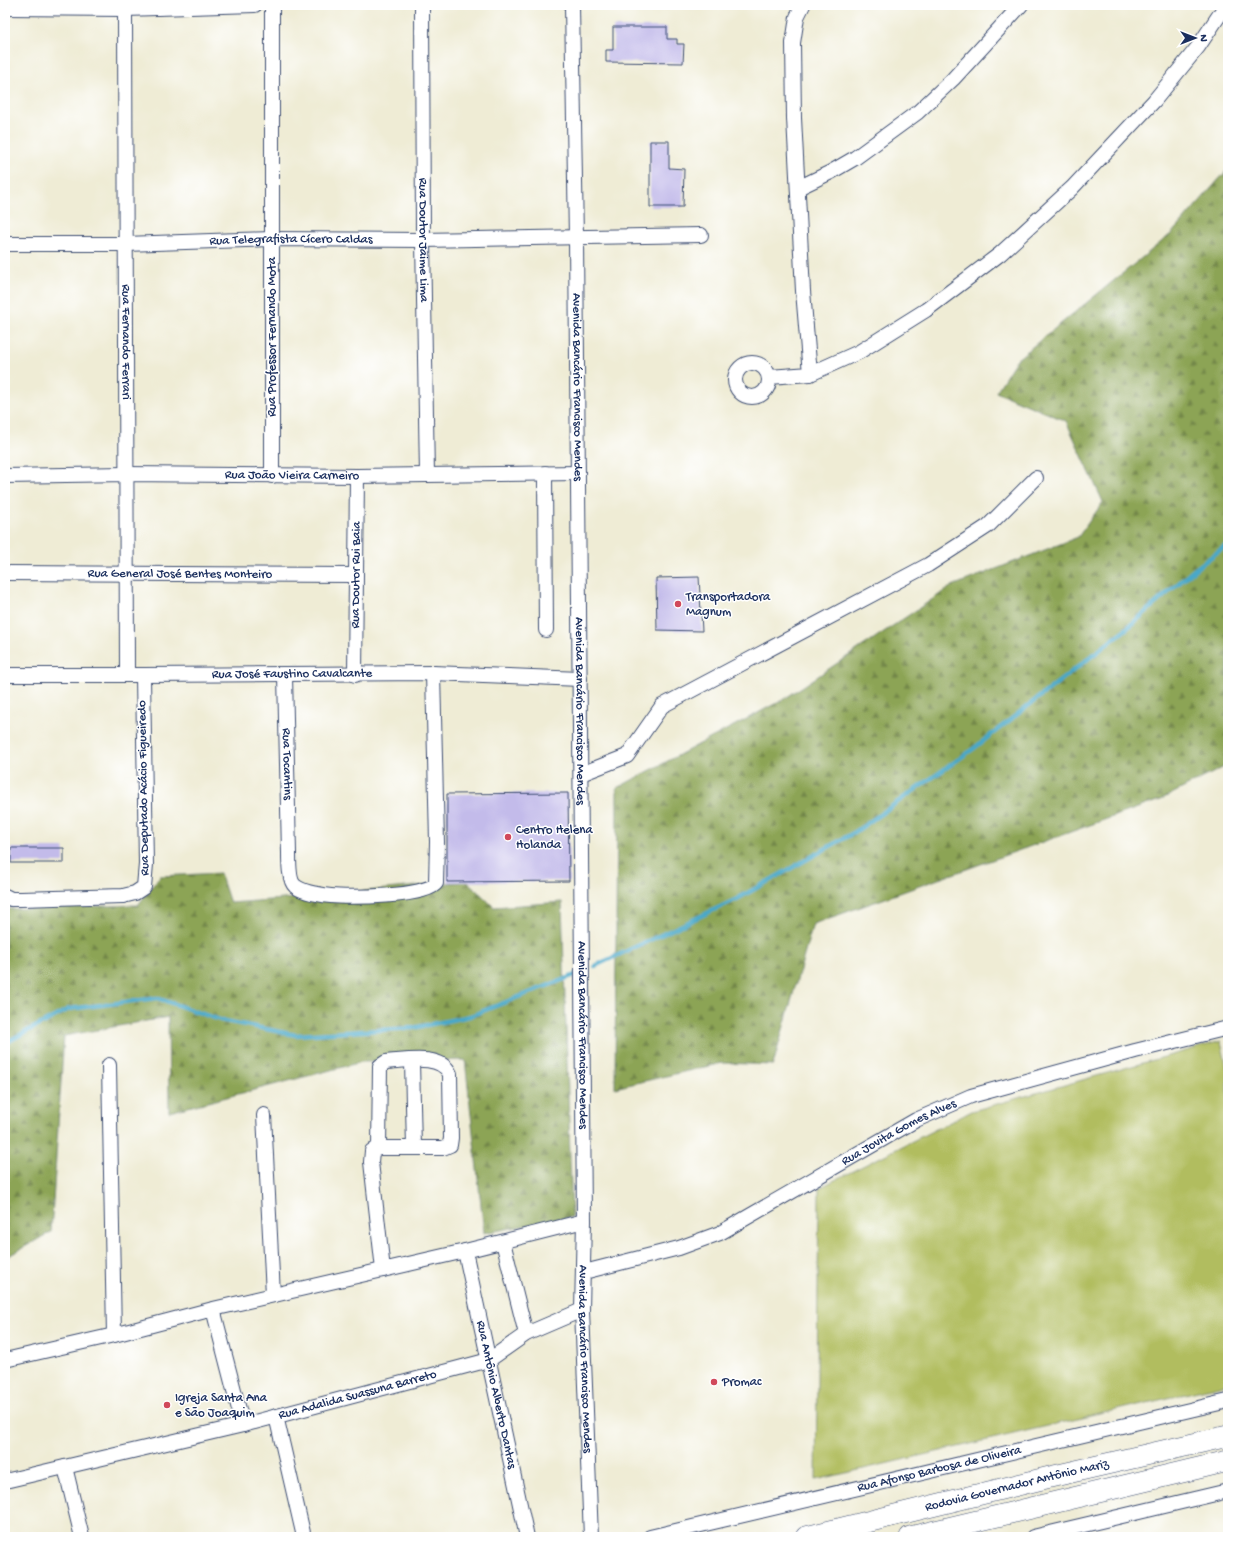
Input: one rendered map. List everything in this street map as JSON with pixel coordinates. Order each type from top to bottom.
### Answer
[{"type":"highway","name":"Rodovia Governador Antônio Mariz","points":[[806,1537],[1050,1477],[1228,1436]]},
{"type":"highway","name":"Rodovia Governador Antônio Mariz","points":[[910,1537],[1228,1461]]},
{"type":"street","points":[[5,8],[125,9],[255,5]]},
{"type":"street","name":"Rua Professor Fernando Mota","points":[[272,5],[272,476]]},
{"type":"street","name":"Rua Doutor Jaime Lima","points":[[422,5],[423,240],[427,475]]},
{"type":"street","name":"Avenida Bancário Francisco Mendes","points":[[572,5],[576,238],[581,774],[584,1221],[582,1310],[591,1537]]},
{"type":"street","points":[[803,5],[797,17],[793,43],[803,291],[810,374]]},
{"type":"street","points":[[798,188],[831,172],[855,158],[918,112],[954,79],[1021,5]]},
{"type":"street","points":[[769,377],[810,374],[860,352],[926,310],[1000,254],[1072,188],[1154,101],[1198,47],[1226,5]]},
{"type":"street","name":"Rua Fernando Ferrari","points":[[125,9],[127,675]]},
{"type":"street","name":"Rua Telegrafista Cícero Caldas","points":[[5,244],[125,244],[272,239],[423,240],[701,235]]},
{"type":"street","points":[[544,473],[546,630]]},
{"type":"street","name":"Rua João Vieira Carneiro","points":[[5,476],[126,474],[357,476],[578,473]]},
{"type":"street","name":"Rua Doutor Rui Baia","points":[[355,675],[357,476]]},
{"type":"street","points":[[581,774],[627,756],[662,706],[928,565],[988,526],[1036,478]]},
{"type":"street","name":"Rua General José Bentes Monteiro","points":[[5,573],[355,575]]},
{"type":"street","name":"Rua José Faustino Cavalcante","points":[[5,675],[355,675],[433,673],[580,679]]},
{"type":"street","name":"Rua Tocantins","points":[[285,675],[288,853],[293,884],[298,888],[311,893],[332,896],[381,896],[426,891],[434,887],[436,879],[437,842],[433,673]]},
{"type":"street","name":"Rua Deputado Acácio Figueiredo","points":[[5,896],[11,899],[37,899],[123,896],[135,893],[144,887],[146,864],[143,675]]},
{"type":"street","name":"Rua Jovita Gomes Alves","points":[[584,1272],[679,1248],[720,1233],[916,1120],[971,1096],[1135,1051],[1227,1031]]},
{"type":"street","points":[[379,1148],[380,1066],[386,1062],[429,1060],[441,1063],[447,1067],[450,1074],[450,1145],[443,1148],[379,1148],[372,1151],[371,1162],[383,1270]]},
{"type":"street","points":[[412,1061],[414,1148]]},
{"type":"street","points":[[110,1065],[114,1335]]},
{"type":"street","points":[[264,1115],[273,1296]]},
{"type":"street","points":[[5,1360],[114,1335],[213,1309],[465,1252],[584,1221]]},
{"type":"street","points":[[503,1242],[526,1334]]},
{"type":"street","name":"Rua Antônio Alberto Dantas","points":[[465,1252],[527,1537]]},
{"type":"street","points":[[213,1309],[244,1425]]},
{"type":"street","name":"Rua Adalida Suassuna Barreto","points":[[5,1481],[244,1425],[489,1360],[526,1334],[582,1310]]},
{"type":"street","name":"Rua Afonso Barbosa de Oliveira","points":[[650,1537],[1228,1401]]},
{"type":"street","points":[[276,1416],[304,1537]]},
{"type":"street","points":[[65,1467],[82,1537]]},
{"type":"street","points":[[1033,1537],[1228,1491]]},
{"type":"green space","points":[[1228,169],[1228,765],[1160,800],[813,924],[773,1065],[722,1063],[615,1088],[617,788],[784,699],[952,586],[1078,537],[1103,502],[1066,421],[996,392],[1016,360],[1171,234]]},
{"type":"green space","points":[[220,873],[230,903],[467,881],[494,907],[562,902],[572,1217],[484,1233],[465,1060],[362,1062],[169,1112],[168,1017],[64,1036],[51,1232],[5,1258],[5,909],[138,905],[160,876]]},
{"type":"green space","points":[[1221,1041],[1228,1073],[1228,1384],[816,1480],[819,1188],[972,1111]]},
{"type":"building","points":[[613,27],[667,27],[667,39],[677,39],[677,44],[684,44],[683,63],[606,62],[606,50],[613,50]]},
{"type":"building","points":[[650,141],[669,141],[669,168],[684,169],[683,207],[650,207]]},
{"type":"building","name":"Transportadora Magnum","points":[[699,577],[702,631],[657,630],[656,578]]},
{"type":"building","name":"Centro Helena Holanda","points":[[568,793],[569,881],[447,882],[447,794]]},
{"type":"building","points":[[11,848],[64,848],[64,863],[11,863]]},
{"type":"waterway","points":[[595,966],[737,899],[855,832],[973,749],[1125,630],[1195,569],[1228,544]]},
{"type":"waterway","points":[[5,1043],[69,1009],[157,998],[220,1020],[296,1035],[413,1028],[470,1016],[575,975]]},
{"type":"place","name":"Transportadora Magnum","points":[[678,604]]},
{"type":"place","name":"Centro Helena Holanda","points":[[508,837]]},
{"type":"place","name":"Promac","points":[[714,1382]]},
{"type":"place","name":"Igreja Santa Ana e São Joaquim","points":[[167,1405]]}]
